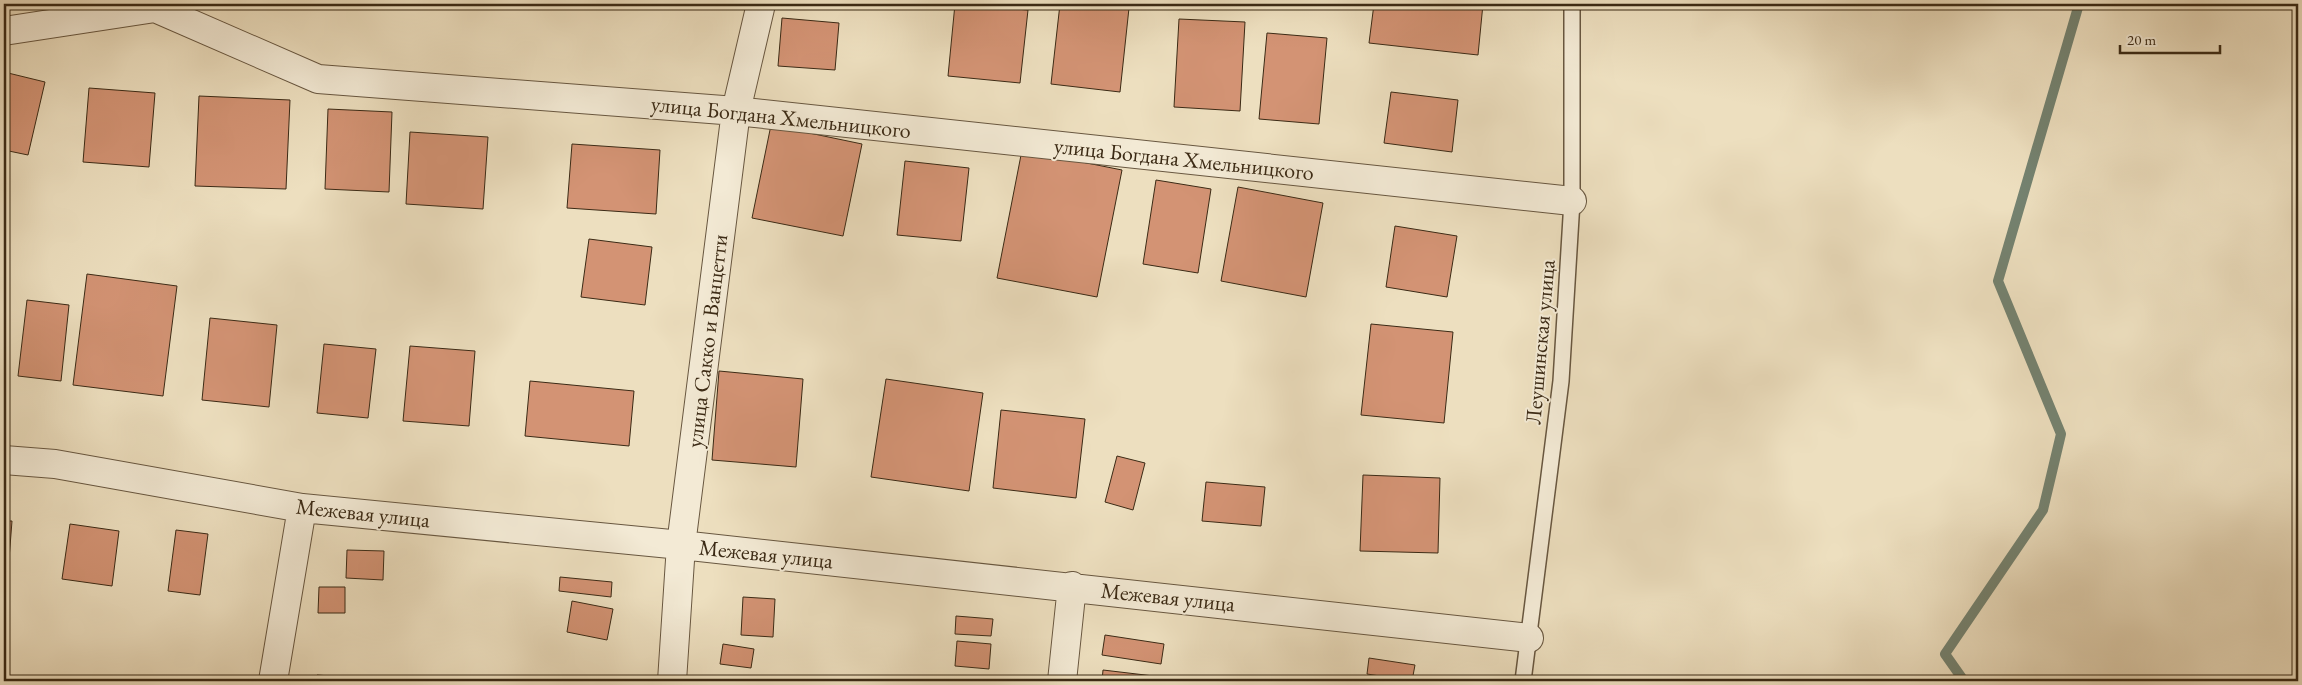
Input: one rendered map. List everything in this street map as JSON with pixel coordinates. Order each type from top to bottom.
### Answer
[{"type":"street","name":"улица Сакко и Ванцетти","points":[[672,681],[681,545],[736,111],[761,4]]},
{"type":"street","name":"улица Богдана Хмельницкого","points":[[4,31],[164,6],[318,79],[736,111],[1572,201]]},
{"type":"street","name":"Межевая улица","points":[[4,460],[55,464],[302,508],[1072,586],[1529,638]]},
{"type":"street","points":[[272,681],[302,508]]},
{"type":"street","points":[[1062,681],[1072,586]]},
{"type":"lane","name":"Леушинская улица","points":[[1523,681],[1561,381],[1572,201],[1572,4]]},
{"type":"building","points":[[955,4],[1028,10],[1020,83],[948,76]]},
{"type":"building","points":[[1060,4],[1094,4],[1129,8],[1120,92],[1051,84]]},
{"type":"building","points":[[1374,4],[1483,4],[1478,55],[1369,43]]},
{"type":"building","points":[[782,18],[839,23],[835,70],[778,66]]},
{"type":"building","points":[[1179,19],[1245,22],[1240,111],[1174,107]]},
{"type":"building","points":[[1267,33],[1327,38],[1319,124],[1259,119]]},
{"type":"building","points":[[4,72],[45,82],[28,155],[4,150]]},
{"type":"building","points":[[89,88],[155,93],[149,167],[83,162]]},
{"type":"building","points":[[1391,92],[1458,100],[1452,152],[1384,143]]},
{"type":"building","points":[[199,96],[290,100],[286,189],[195,186]]},
{"type":"building","points":[[328,109],[392,112],[389,192],[325,189]]},
{"type":"building","points":[[771,125],[862,144],[843,236],[752,218]]},
{"type":"building","points":[[410,132],[488,137],[483,209],[406,204]]},
{"type":"building","points":[[572,144],[660,150],[656,214],[567,208]]},
{"type":"building","points":[[1022,150],[1122,170],[1097,297],[997,278]]},
{"type":"building","points":[[905,161],[969,168],[961,241],[897,235]]},
{"type":"building","points":[[1156,180],[1211,189],[1198,273],[1143,264]]},
{"type":"building","points":[[1238,187],[1323,203],[1306,297],[1221,281]]},
{"type":"building","points":[[1395,226],[1457,236],[1447,297],[1386,287]]},
{"type":"building","points":[[589,239],[652,247],[645,305],[581,297]]},
{"type":"building","points":[[87,274],[177,286],[163,396],[73,385]]},
{"type":"building","points":[[27,300],[69,305],[61,381],[18,376]]},
{"type":"building","points":[[210,318],[277,325],[269,407],[202,400]]},
{"type":"building","points":[[1371,324],[1453,332],[1444,423],[1361,415]]},
{"type":"building","points":[[324,344],[376,349],[368,418],[317,413]]},
{"type":"building","points":[[410,346],[475,351],[469,426],[403,421]]},
{"type":"building","points":[[719,371],[803,379],[796,467],[712,460]]},
{"type":"building","points":[[886,379],[983,393],[969,491],[871,477]]},
{"type":"building","points":[[530,381],[634,391],[629,446],[525,436]]},
{"type":"building","points":[[1001,410],[1085,419],[1076,498],[993,488]]},
{"type":"building","points":[[1117,456],[1145,463],[1133,510],[1105,502]]},
{"type":"building","points":[[1363,475],[1440,478],[1438,553],[1360,551]]},
{"type":"building","points":[[1206,482],[1265,487],[1261,526],[1202,521]]},
{"type":"building","points":[[4,521],[12,521],[8,572],[4,571]]},
{"type":"building","points":[[70,524],[119,531],[112,586],[62,579]]},
{"type":"building","points":[[176,530],[208,534],[200,595],[168,591]]},
{"type":"building","points":[[347,550],[384,551],[383,580],[346,578]]},
{"type":"building","points":[[560,577],[612,582],[611,597],[559,591]]},
{"type":"building","points":[[319,587],[345,587],[345,613],[318,613]]},
{"type":"building","points":[[743,597],[775,599],[773,637],[741,635]]},
{"type":"building","points":[[572,601],[613,609],[607,640],[567,632]]},
{"type":"building","points":[[956,616],[993,619],[991,636],[955,634]]},
{"type":"building","points":[[1105,635],[1164,644],[1161,664],[1102,655]]},
{"type":"building","points":[[957,641],[991,644],[989,669],[955,666]]},
{"type":"building","points":[[723,644],[754,649],[751,668],[720,664]]},
{"type":"building","points":[[1369,658],[1415,665],[1412,681],[1367,674]]},
{"type":"building","points":[[1103,670],[1162,677],[1162,681],[1102,681]]},
{"type":"building","points":[[317,675],[397,681],[316,681]]},
{"type":"waterway","points":[[1964,681],[1945,654],[2043,510],[2061,434],[1998,281],[2079,4]]}]
